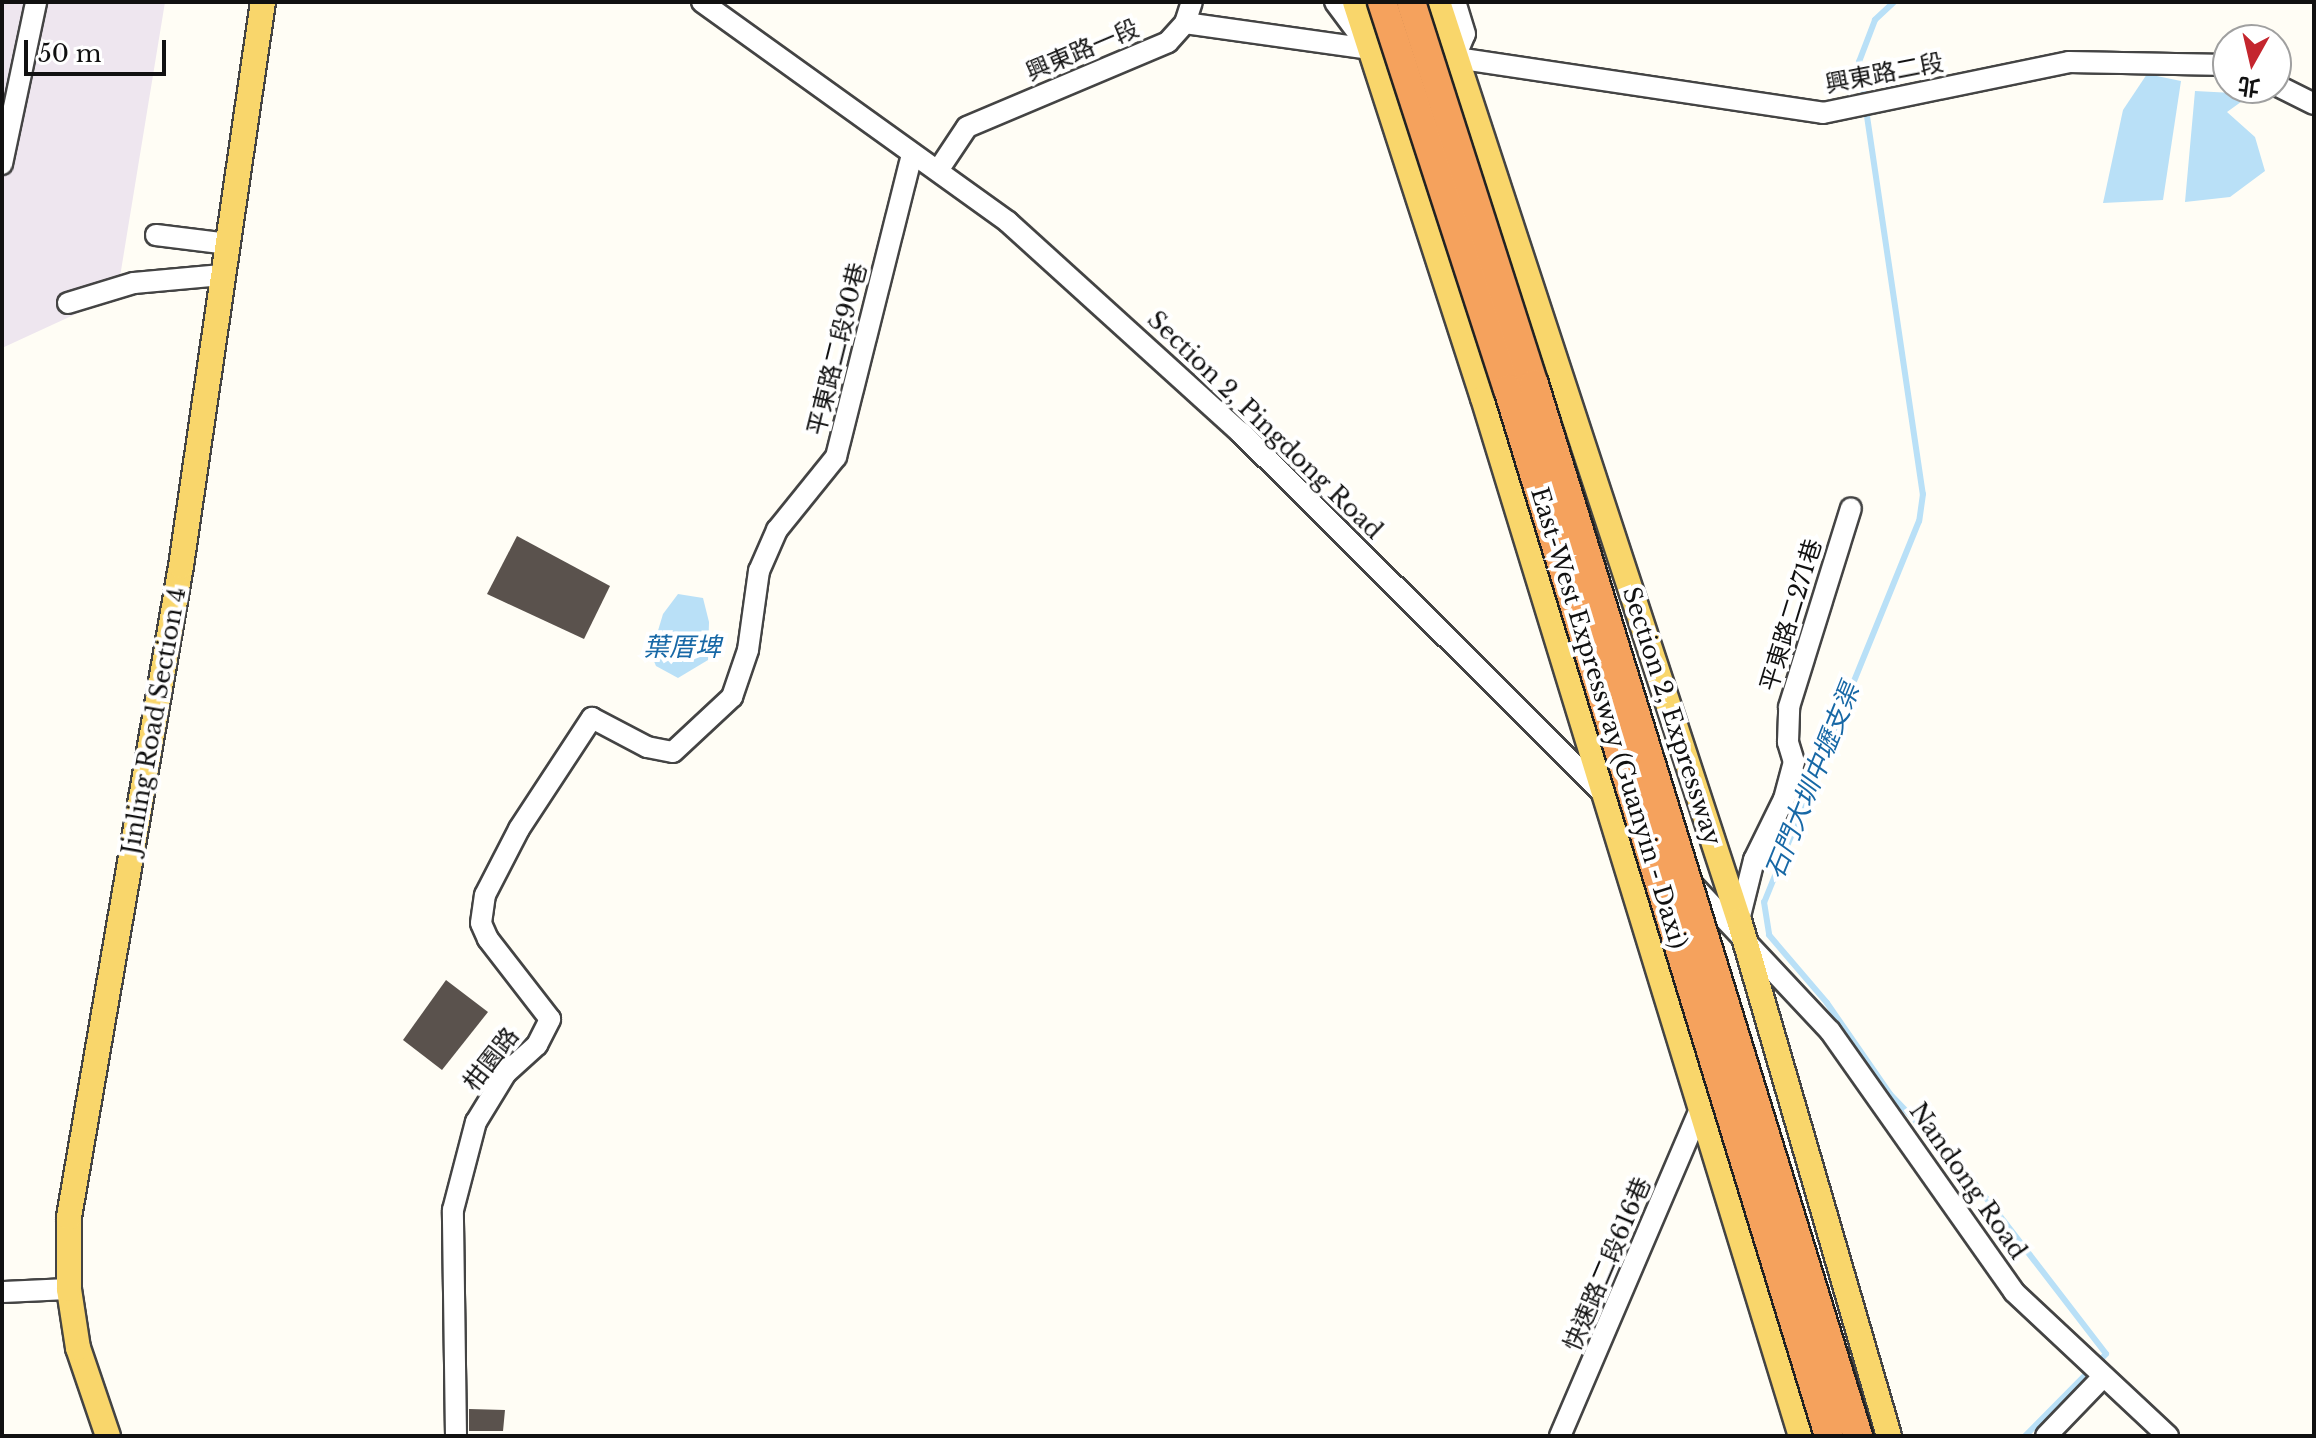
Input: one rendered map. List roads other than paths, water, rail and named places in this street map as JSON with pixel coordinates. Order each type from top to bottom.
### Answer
[{"type":"highway","name":"East-West Expressway (Guanyin - Daxi)","points":[[1382,2],[1508,389],[1829,1436]]},
{"type":"highway","name":"East-West Expressway (Guanyin - Daxi)","points":[[1411,2],[1534,384],[1858,1436]]},
{"type":"main road","name":"Jinling Road Section 4","points":[[108,1436],[78,1348],[69,1289],[69,1217],[181,566],[263,2]]},
{"type":"main road","points":[[1355,2],[1607,797],[1699,1111],[1801,1436]]},
{"type":"main road","name":"Section 2, Expressway","points":[[1438,2],[1742,929],[1889,1436]]},
{"type":"street","points":[[2,164],[36,2]]},
{"type":"street","name":"Section 2, Pingdong Road","points":[[702,2],[912,154],[939,169],[1008,222],[1240,432],[1742,929]]},
{"type":"street","points":[[1192,2],[1185,23],[1370,50],[1455,57],[1465,34],[1455,2]]},
{"type":"street","points":[[1335,2],[1370,50]]},
{"type":"street","name":"興東路一段","points":[[939,169],[976,122],[1168,42],[1185,23]]},
{"type":"street","name":"興東路二段","points":[[1455,57],[1823,113],[2069,62],[2212,65]]},
{"type":"street","points":[[2292,93],[2314,104]]},
{"type":"street","name":"平東路二段90巷","points":[[592,718],[647,747],[673,752],[732,697],[748,650],[759,571],[777,530],[836,457],[912,154]]},
{"type":"street","points":[[156,235],[228,244]]},
{"type":"street","points":[[68,303],[134,283],[222,275]]},
{"type":"street","name":"平東路二271巷","points":[[1742,929],[1754,860],[1784,799],[1794,762],[1788,742],[1789,707],[1851,508]]},
{"type":"street","name":"柑園路","points":[[456,1436],[453,1210],[476,1122],[506,1073],[537,1045],[550,1019],[488,939],[481,923],[485,895],[519,829],[592,718]]},
{"type":"street","name":"Nandong Road","points":[[1742,929],[1830,1031],[2014,1292],[2168,1436]]},
{"type":"street","name":"快速路二段616巷","points":[[1560,1436],[1699,1111]]},
{"type":"street","points":[[2,1292],[69,1289]]},
{"type":"street","points":[[2046,1436],[2097,1369]]},
{"type":"water","points":[[2147,74],[2181,81],[2163,200],[2103,203],[2123,110]]},
{"type":"water","points":[[2195,91],[2212,92],[2212,104],[2238,104],[2227,112],[2255,137],[2265,171],[2230,197],[2185,202]]},
{"type":"water","name":"葉厝埤","points":[[678,594],[703,598],[709,622],[708,660],[678,678],[656,666],[651,654],[663,614]]},
{"type":"waterway","name":"石門大圳中壢支渠","points":[[1894,2],[1875,20],[1859,62],[1923,494],[1919,521],[1764,902],[1769,935],[1827,1003],[1890,1094],[1973,1181],[2106,1354],[2025,1436]]}]
